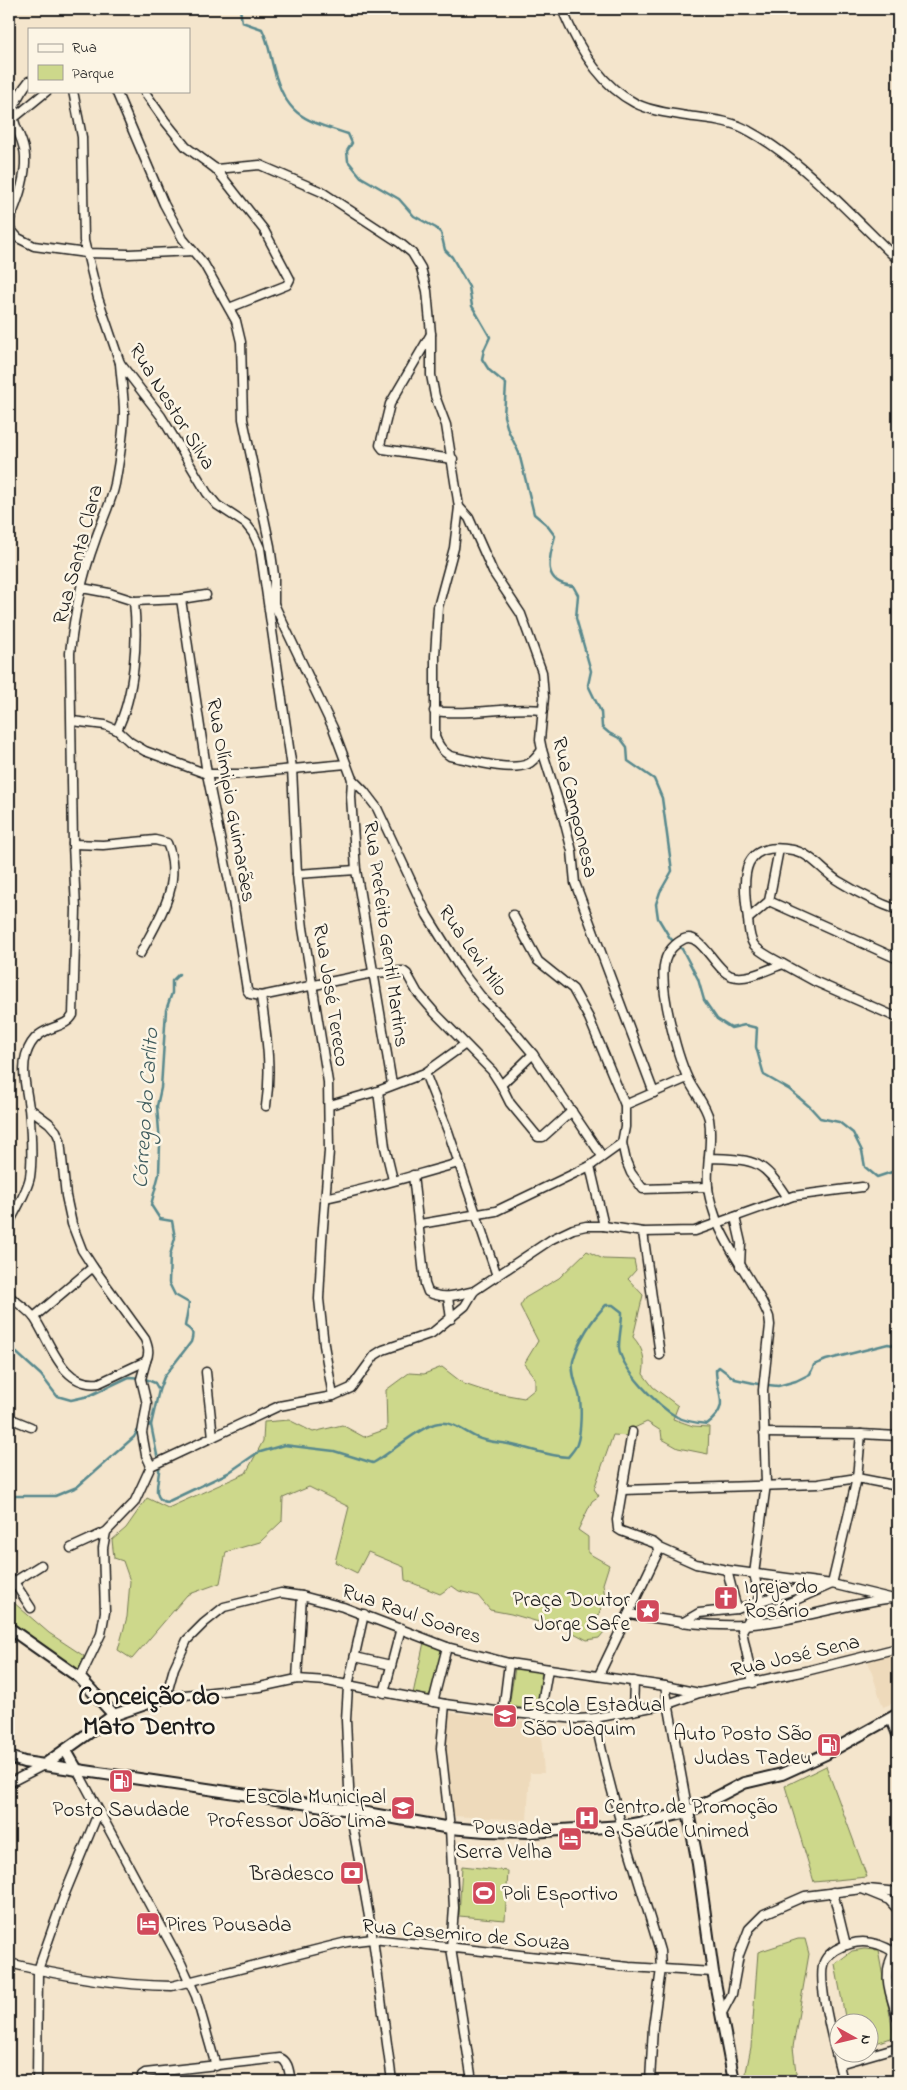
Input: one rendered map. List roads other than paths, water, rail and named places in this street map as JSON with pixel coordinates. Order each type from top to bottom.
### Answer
[{"type":"main road","points":[[9,1628],[80,1678],[114,1715]]},
{"type":"main road","points":[[44,1765],[114,1715],[166,1697]]},
{"type":"main road","points":[[9,1757],[24,1762],[350,1810],[450,1828],[531,1832],[622,1826],[688,1812],[744,1783],[782,1774],[826,1754],[894,1716]]},
{"type":"main road","points":[[66,1751],[77,1770]]},
{"type":"main road","points":[[688,1812],[698,1864],[713,1972],[734,2081]]},
{"type":"street","points":[[562,9],[579,46],[597,71],[614,89],[635,104],[665,112],[726,122],[748,130],[781,152],[805,172],[898,260]]},
{"type":"street","points":[[9,221],[18,197],[26,155],[22,138],[11,120],[16,100],[28,82]]},
{"type":"street","points":[[11,120],[45,92]]},
{"type":"street","name":"Rua Nestor Silva","points":[[73,92],[82,137],[83,215],[86,253],[98,298],[120,363],[161,416],[207,493],[217,505],[246,524],[253,533],[260,548],[267,599]]},
{"type":"street","points":[[116,92],[164,204],[183,238],[204,264],[236,321],[241,342],[244,419],[270,546],[274,575],[274,604]]},
{"type":"street","points":[[145,92],[165,122],[186,147],[216,169],[264,230],[290,279],[287,285],[229,308]]},
{"type":"street","points":[[216,169],[260,165],[322,192],[400,243],[412,253],[421,268],[427,291],[431,334],[430,375],[435,396],[446,425],[453,459],[458,507],[454,548],[438,607],[434,710],[435,737],[439,746],[450,756],[480,762],[518,766],[528,764],[542,750]]},
{"type":"street","points":[[9,228],[18,238],[34,246],[86,253],[129,254],[193,251]]},
{"type":"street","points":[[431,334],[393,396],[380,445],[383,449],[453,459]]},
{"type":"street","name":"Rua Santa Clara","points":[[9,1223],[30,1179],[29,1108],[25,1065],[30,1044],[38,1035],[52,1027],[68,1022],[73,1015],[76,909],[70,653],[73,627],[82,588],[94,542],[107,513],[120,453],[124,414],[120,363]]},
{"type":"street","name":"Rua Camponesa","points":[[458,507],[469,518],[493,572],[521,614],[543,678],[544,697],[540,740],[572,851],[575,884],[654,1093]]},
{"type":"street","points":[[82,588],[109,593],[134,601],[181,599],[206,595]]},
{"type":"street","name":"Rua Olímipio Guimarães","points":[[181,599],[207,774],[233,901],[247,990],[254,996],[261,996]]},
{"type":"street","name":"Rua Prefeito Gentil Martins","points":[[267,599],[274,604],[333,728],[352,779],[351,797],[356,870],[392,1084]]},
{"type":"street","name":"Rua José Tereco","points":[[267,599],[292,768],[297,874],[311,985],[323,1043],[330,1106],[329,1151],[319,1299],[324,1345],[333,1396]]},
{"type":"street","points":[[117,730],[127,705],[135,645],[134,601]]},
{"type":"street","points":[[434,710],[460,713],[510,709],[543,710]]},
{"type":"street","points":[[72,721],[105,725],[117,730],[130,742],[145,751],[207,774],[240,774],[346,764]]},
{"type":"street","name":"Rua Levi Milo","points":[[352,779],[377,808],[427,915],[463,973],[483,999],[507,1023],[532,1054],[602,1156]]},
{"type":"street","points":[[73,844],[103,845],[155,840],[167,843],[172,869],[170,894],[160,919],[140,954]]},
{"type":"street","points":[[748,920],[769,901],[778,850]]},
{"type":"street","points":[[898,910],[881,904],[838,882],[808,857],[794,850],[764,851],[751,857],[746,868],[745,895],[754,945],[814,981],[898,1018]]},
{"type":"street","points":[[297,874],[356,870]]},
{"type":"street","points":[[769,901],[898,959]]},
{"type":"street","points":[[513,915],[538,961],[565,982],[579,998],[608,1060],[625,1105],[626,1127],[622,1143],[630,1173],[643,1189],[708,1188]]},
{"type":"street","points":[[760,1602],[754,1574],[766,1484],[763,1379],[770,1325],[769,1317],[718,1224],[708,1188],[710,1130],[708,1117],[688,1078],[678,1050],[664,982],[665,961],[673,947],[685,938],[696,940],[724,972],[730,976],[749,976],[783,964]]},
{"type":"street","points":[[266,1106],[270,1081],[270,1059],[261,996],[397,970],[407,974],[417,992],[435,1013],[464,1045],[492,1071],[510,1103],[538,1137],[542,1137],[572,1111]]},
{"type":"street","points":[[330,1106],[378,1091],[392,1084],[425,1073],[464,1045]]},
{"type":"street","points":[[501,1085],[532,1054]]},
{"type":"street","points":[[425,1073],[477,1215],[497,1276]]},
{"type":"street","points":[[625,1105],[688,1078]]},
{"type":"street","points":[[378,1091],[385,1147],[393,1180]]},
{"type":"street","points":[[29,1108],[52,1127],[60,1140],[66,1196],[72,1224],[82,1250],[92,1267],[145,1339],[149,1350],[141,1377],[146,1404],[142,1433],[146,1455],[154,1465]]},
{"type":"street","points":[[420,1224],[496,1211],[590,1166],[622,1143]]},
{"type":"street","points":[[709,1158],[744,1159],[756,1163],[765,1168],[774,1177],[787,1198]]},
{"type":"street","points":[[325,1198],[360,1191],[393,1180],[458,1163]]},
{"type":"street","points":[[590,1166],[604,1226]]},
{"type":"street","points":[[414,1175],[425,1284],[428,1292],[436,1297],[448,1297],[474,1291],[552,1239],[586,1226],[604,1226],[643,1232],[695,1231],[787,1198],[862,1187]]},
{"type":"street","points":[[735,1217],[741,1243],[740,1266]]},
{"type":"street","points":[[643,1232],[660,1356]]},
{"type":"street","points":[[34,1317],[92,1267]]},
{"type":"street","points":[[71,1548],[106,1532],[134,1503],[154,1465],[279,1406],[333,1396],[351,1388],[358,1381],[375,1355],[383,1350],[432,1333],[465,1306],[474,1291]]},
{"type":"street","points":[[9,1296],[34,1317],[59,1362],[72,1377],[91,1384],[99,1383],[146,1360]]},
{"type":"street","points":[[448,1297],[451,1319]]},
{"type":"street","points":[[206,1372],[213,1437]]},
{"type":"street","points":[[9,1418],[31,1428]]},
{"type":"street","points":[[632,1432],[622,1490],[618,1529],[654,1543],[660,1548],[696,1564],[832,1584],[898,1600]]},
{"type":"street","points":[[764,1434],[898,1436]]},
{"type":"street","points":[[832,1584],[857,1478],[861,1434]]},
{"type":"street","points":[[622,1490],[766,1484],[818,1484],[857,1478],[898,1486]]},
{"type":"street","points":[[80,1678],[101,1634],[105,1612],[103,1548],[106,1532]]},
{"type":"street","points":[[599,1675],[660,1548]]},
{"type":"street","points":[[31,1608],[11,1584],[41,1565]]},
{"type":"street","points":[[728,1570],[737,1609]]},
{"type":"street","points":[[682,1623],[699,1613],[737,1609],[817,1582]]},
{"type":"street","points":[[753,1683],[742,1636],[744,1625],[748,1621],[832,1584]]},
{"type":"street","name":"Rua Raul Soares","points":[[166,1697],[174,1668],[187,1640],[224,1607],[280,1593],[302,1596],[364,1614],[447,1647],[509,1663],[599,1675],[699,1693]]},
{"type":"street","points":[[298,1679],[302,1596]]},
{"type":"street","points":[[629,1614],[711,1626],[744,1625],[792,1618],[889,1598]]},
{"type":"street","points":[[364,1614],[348,1686],[346,1720],[350,1810],[373,1939],[392,2081]]},
{"type":"street","points":[[384,1693],[401,1628]]},
{"type":"street","points":[[433,1702],[447,1647]]},
{"type":"street","name":"Rua José Sena","points":[[699,1693],[753,1683],[898,1648]]},
{"type":"street","points":[[355,1657],[391,1665]]},
{"type":"street","points":[[503,1712],[509,1663]]},
{"type":"street","points":[[540,1716],[548,1669]]},
{"type":"street","points":[[166,1697],[260,1687],[298,1679],[327,1681],[445,1704],[577,1719],[595,1718],[668,1704],[699,1693]]},
{"type":"street","points":[[633,1710],[634,1681]]},
{"type":"street","points":[[665,1686],[688,1812]]},
{"type":"street","points":[[445,1704],[441,1748],[450,1828],[454,1908],[451,1948],[472,2081]]},
{"type":"street","points":[[894,1716],[898,1738]]},
{"type":"street","points":[[595,1718],[622,1826],[660,1951],[661,1969],[653,2027],[650,2081]]},
{"type":"street","points":[[9,1783],[44,1765]]},
{"type":"street","points":[[77,1770],[182,1963],[196,1996],[216,2066]]},
{"type":"street","points":[[37,2081],[38,1970],[64,1896],[99,1811]]},
{"type":"street","points":[[722,2014],[732,1994],[739,1955],[749,1929],[764,1914],[805,1896],[862,1889],[898,1892]]},
{"type":"street","points":[[862,1889],[889,1900],[898,1910]]},
{"type":"street","points":[[833,1892],[846,1945]]},
{"type":"street","name":"Rua Casemiro de Souza","points":[[9,1963],[38,1970],[147,1986],[172,1986],[347,1942],[373,1939],[661,1969],[713,1972]]},
{"type":"street","points":[[843,2081],[825,2004],[821,1971],[824,1961],[833,1951],[856,1942],[868,1942],[896,1949],[887,1972],[887,1988],[898,2019]]},
{"type":"street","points":[[839,2064],[898,2047]]},
{"type":"street","points":[[142,2081],[142,2075],[145,2073],[274,2058],[284,2059],[288,2064],[291,2081]]},
{"type":"waterway","points":[[240,9],[242,22],[262,29],[279,86],[292,108],[310,120],[348,134],[352,143],[347,151],[348,161],[361,177],[399,199],[414,216],[436,228],[441,233],[445,250],[452,257],[469,287],[472,306],[490,337],[482,359],[489,370],[506,384],[504,416],[508,430],[519,453],[534,514],[546,524],[555,536],[550,561],[552,575],[563,584],[573,586],[578,595],[576,618],[591,671],[588,685],[601,712],[602,727],[621,739],[627,747],[628,761],[654,779],[662,798],[672,871],[660,892],[656,904],[658,918],[670,938],[682,949],[698,979],[704,1000],[717,1019],[731,1028],[745,1025],[757,1028],[756,1047],[764,1075],[790,1090],[820,1118],[839,1122],[853,1133],[862,1151],[865,1167],[877,1177],[898,1170]]},
{"type":"waterway","name":"Córrego do Carlito","points":[[159,1390],[164,1377],[191,1342],[192,1336],[192,1332],[185,1326],[189,1303],[175,1295],[169,1283],[170,1255],[175,1238],[172,1221],[160,1219],[151,1205],[159,1174],[160,1144],[157,1106],[161,1088],[166,1010],[172,993],[172,981],[179,974]]},
{"type":"waterway","points":[[159,1465],[158,1497],[167,1502],[228,1473],[257,1453],[284,1445],[334,1451],[373,1463],[424,1428],[439,1423],[449,1424],[485,1440],[568,1457],[577,1444],[581,1419],[580,1399],[573,1374],[573,1361],[586,1331],[606,1305],[613,1305],[622,1312],[619,1347],[621,1356],[633,1376],[669,1412],[681,1419],[695,1423],[707,1424],[719,1411],[721,1399],[716,1370],[719,1367],[735,1379],[778,1386],[796,1381],[810,1374],[814,1365],[826,1360],[888,1344],[898,1346]]},
{"type":"waterway","points":[[898,1327],[895,1335],[898,1342]]},
{"type":"waterway","points":[[9,1346],[41,1375],[57,1396],[71,1400],[89,1396],[129,1377],[143,1378],[155,1383],[159,1390],[151,1425],[158,1460]]},
{"type":"waterway","points":[[9,1496],[55,1496],[77,1487],[134,1437],[139,1428],[151,1425]]},
{"type":"place","name":"Igreja do Rosário","points":[[726,1598]]},
{"type":"place","name":"Praça Doutor Jorge Safe","points":[[648,1611]]},
{"type":"place","name":"Escola Estadual São Joaquim","points":[[505,1716]]},
{"type":"place","name":"Auto Posto São Judas Tadeu","points":[[829,1745]]},
{"type":"place","name":"Posto Saudade","points":[[121,1781]]},
{"type":"place","name":"Escola Municipal Professor João Lima","points":[[403,1808]]},
{"type":"place","name":"Centro de Promoção a Saúde Unimed","points":[[587,1818]]},
{"type":"place","name":"Pousada Serra Velha","points":[[570,1839]]},
{"type":"place","name":"Bradesco","points":[[352,1873]]},
{"type":"place","name":"Poli Esportivo","points":[[484,1893]]},
{"type":"place","name":"Pires Pousada","points":[[148,1924]]},
{"type":"district","name":"Conceição do Mato Dentro","points":[[149,1710]]}]
